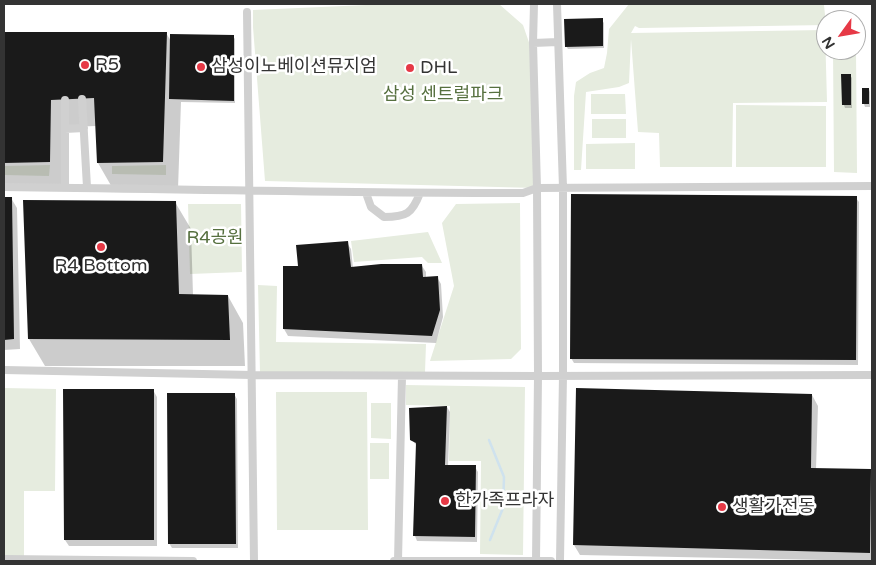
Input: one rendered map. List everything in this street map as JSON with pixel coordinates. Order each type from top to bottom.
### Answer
[{"type":"lane","points":[[534,4],[538,376],[536,561]]},
{"type":"lane","points":[[557,4],[563,188],[563,375],[560,561]]},
{"type":"lane","points":[[247,12],[254,561]]},
{"type":"lane","points":[[533,44],[558,42]]},
{"type":"lane","points":[[82,99],[87,187]]},
{"type":"lane","points":[[65,100],[65,187]]},
{"type":"lane","points":[[65,129],[84,128]]},
{"type":"lane","points":[[4,187],[366,193],[523,193],[537,188],[872,186]]},
{"type":"lane","points":[[366,193],[371,207],[384,217],[402,217],[415,206],[420,193]]},
{"type":"lane","points":[[4,370],[402,376],[872,375]]},
{"type":"lane","points":[[398,561],[402,376]]},
{"type":"lane","points":[[4,559],[193,561]]},
{"type":"lane","points":[[394,561],[551,561]]},
{"type":"green space","name":"삼성 센트럴파크","points":[[389,4],[499,4],[523,25],[534,57],[537,188],[265,181],[253,10]]},
{"type":"green space","points":[[629,4],[824,5],[824,10],[816,10],[816,25],[639,28],[635,26],[631,33],[816,30],[816,60],[826,60],[827,102],[733,103],[732,167],[660,167],[659,133],[638,132],[631,39],[629,83],[619,87],[586,92],[581,170],[574,170],[574,96],[576,82],[590,73],[604,68],[609,29]]},
{"type":"green space","points":[[833,60],[856,60],[857,173],[834,172]]},
{"type":"green space","points":[[591,94],[625,94],[626,114],[591,114]]},
{"type":"green space","points":[[736,105],[826,106],[826,167],[736,167]]},
{"type":"green space","points":[[592,119],[626,119],[626,138],[592,138]]},
{"type":"green space","points":[[635,143],[635,169],[586,169],[586,144]]},
{"type":"green space","points":[[50,165],[49,176],[4,175],[4,166]]},
{"type":"green space","points":[[166,165],[166,175],[112,174],[112,166]]},
{"type":"green space","points":[[520,203],[521,349],[511,359],[430,361],[454,286],[442,223],[456,204]]},
{"type":"green space","name":"R4공원","points":[[188,204],[241,204],[242,272],[190,274]]},
{"type":"green space","points":[[428,232],[442,263],[428,263],[422,257],[354,262],[351,241]]},
{"type":"green space","points":[[258,285],[277,286],[276,342],[426,344],[425,372],[260,373]]},
{"type":"green space","points":[[406,385],[525,387],[523,555],[480,554],[481,461],[449,461],[450,406],[406,405]]},
{"type":"green space","points":[[4,388],[56,389],[55,491],[24,491],[24,556],[4,556]]},
{"type":"green space","points":[[276,392],[367,392],[368,530],[277,530]]},
{"type":"green space","points":[[371,403],[391,403],[391,439],[371,438]]},
{"type":"green space","points":[[370,443],[389,443],[389,479],[370,479]]},
{"type":"building","points":[[603,18],[603,46],[565,47],[564,19]]},
{"type":"building","name":"R5","points":[[4,32],[167,32],[163,162],[97,163],[94,98],[51,100],[50,162],[4,163]]},
{"type":"building","name":"삼성이노베이션뮤지엄","points":[[170,34],[234,35],[234,101],[169,99]]},
{"type":"building","points":[[841,74],[851,74],[851,105],[842,105]]},
{"type":"building","points":[[862,88],[869,88],[869,104],[862,104]]},
{"type":"building","points":[[571,194],[857,196],[856,360],[570,359]]},
{"type":"building","points":[[4,197],[12,197],[14,339],[4,340]]},
{"type":"building","name":"R4 Bottom","points":[[23,200],[176,201],[179,294],[228,295],[230,340],[28,339]]},
{"type":"building","points":[[348,241],[351,267],[381,264],[422,264],[423,277],[438,276],[440,310],[432,336],[283,329],[283,266],[298,266],[296,245]]},
{"type":"building","name":"생활가전동","points":[[576,388],[812,394],[811,468],[871,469],[870,553],[573,545]]},
{"type":"building","points":[[63,389],[154,389],[154,540],[64,540]]},
{"type":"building","points":[[167,393],[235,393],[236,544],[168,544]]},
{"type":"building","name":"한가족프라자","points":[[447,406],[445,465],[476,465],[475,537],[413,536],[416,443],[410,440],[409,408]]},
{"type":"waterway","points":[[489,440],[504,477],[503,508],[490,540]]},
{"type":"place","name":"R5","points":[[85,65]]},
{"type":"place","name":"삼성이노베이션뮤지엄","points":[[201,67]]},
{"type":"place","name":"DHL","points":[[410,68]]},
{"type":"place","name":"R4 Bottom","points":[[101,247]]},
{"type":"place","name":"한가족프라자","points":[[445,501]]},
{"type":"place","name":"생활가전동","points":[[722,507]]}]
